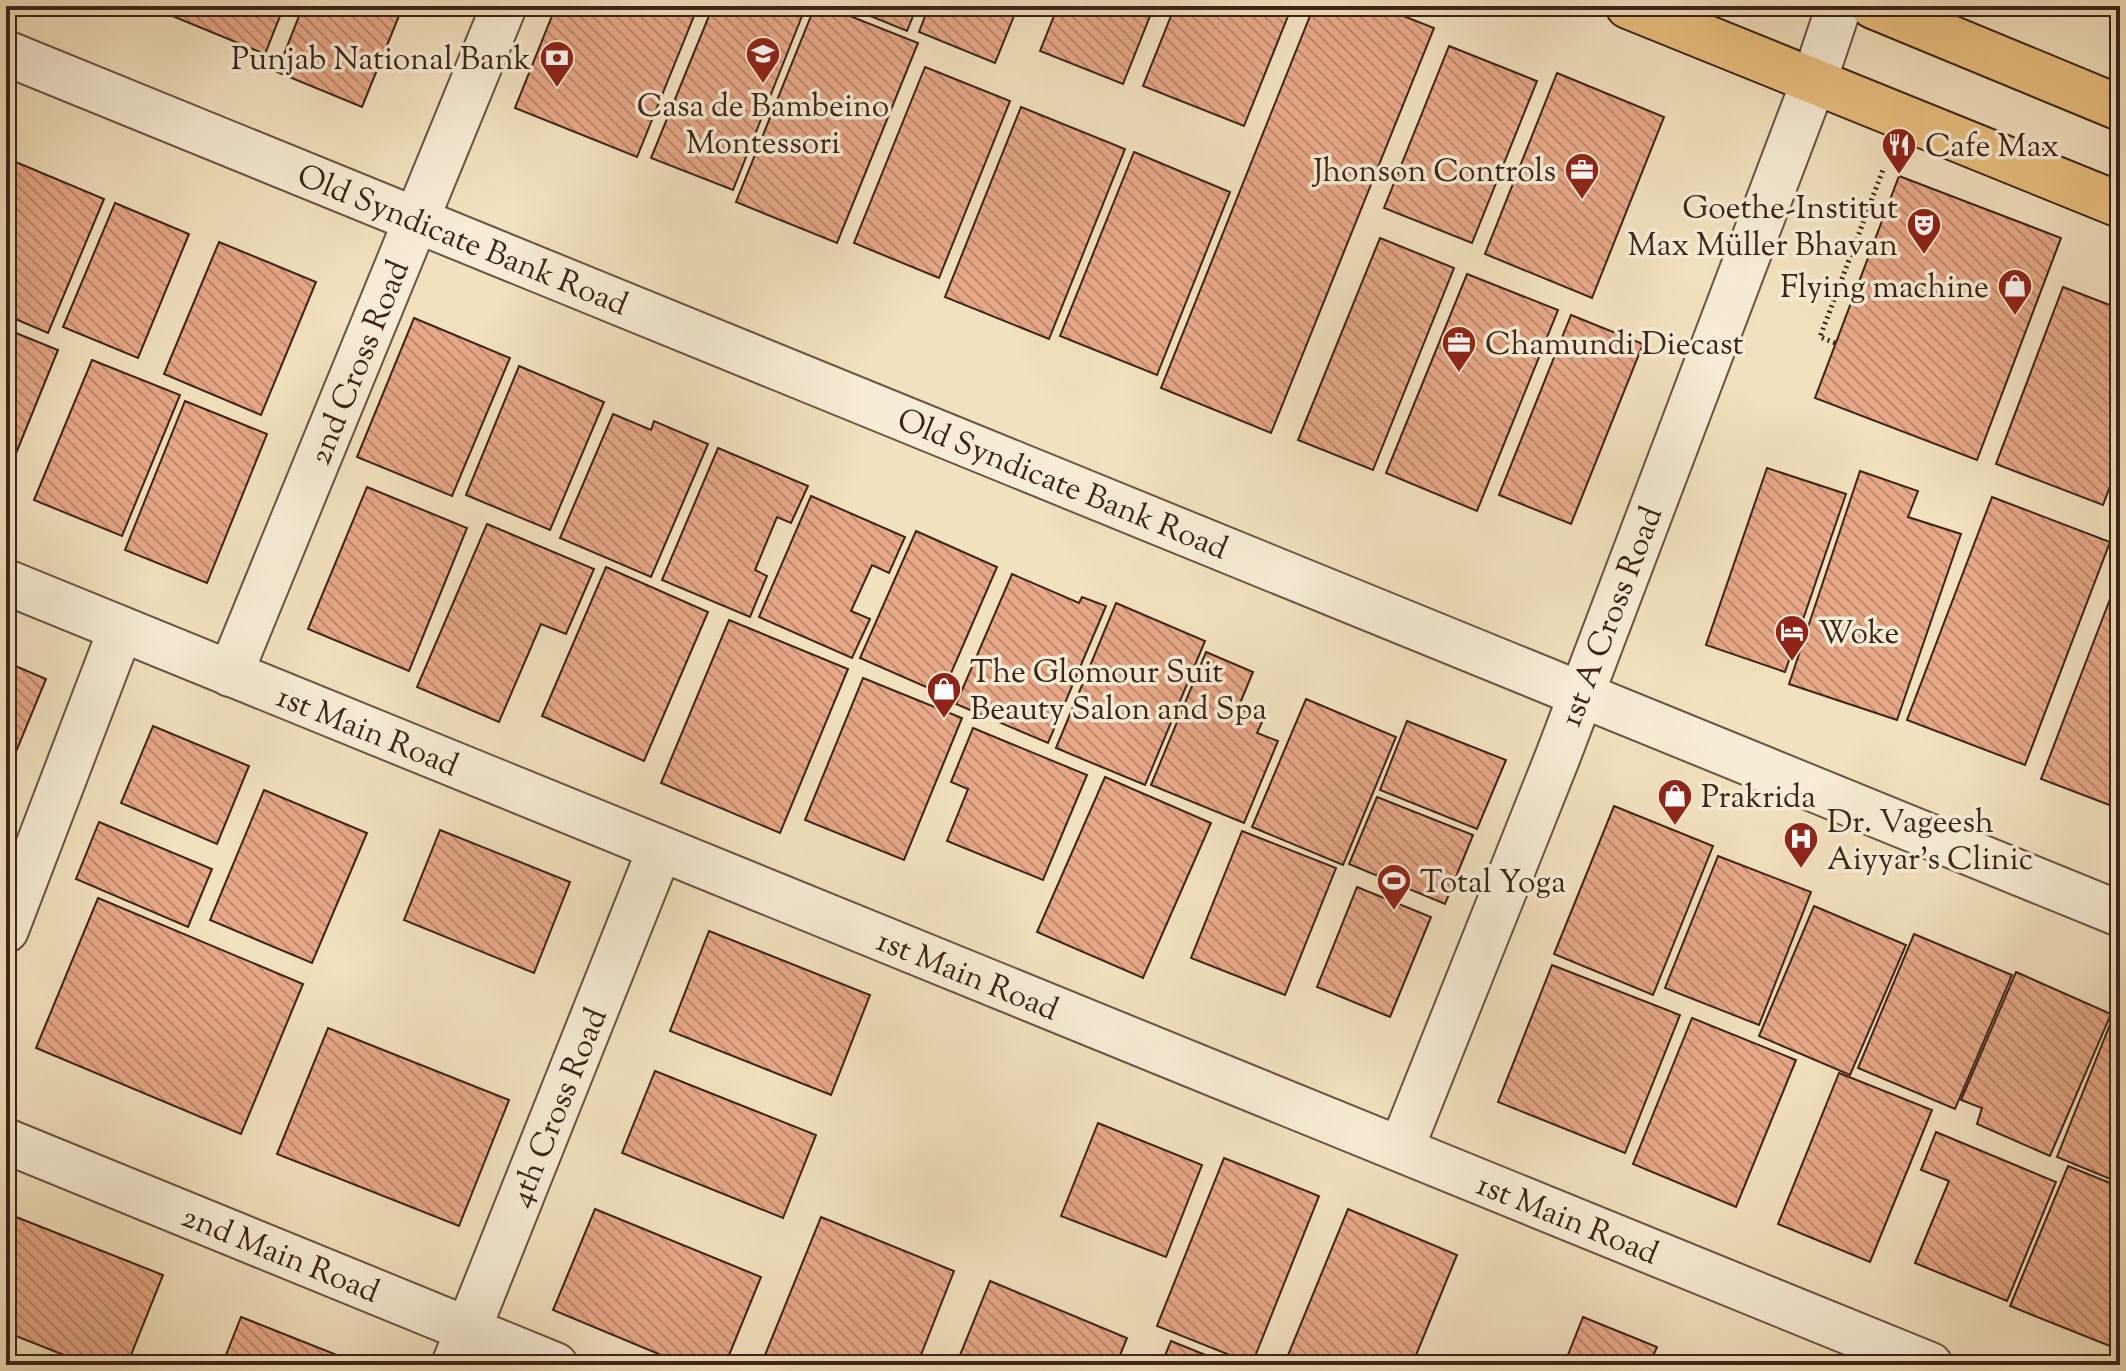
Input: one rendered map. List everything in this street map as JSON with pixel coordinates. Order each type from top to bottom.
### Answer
[{"type":"main road","points":[[1628,6],[2120,205]]},
{"type":"main road","points":[[1873,6],[2120,108]]},
{"type":"street","name":"2nd Cross Road","points":[[230,674],[504,6]]},
{"type":"street","points":[[1814,81],[1839,6]]},
{"type":"street","name":"Old Syndicate Bank Road","points":[[6,53],[2120,914]]},
{"type":"street","name":"1st A Cross Road","points":[[1401,1149],[1581,694],[1814,81]]},
{"type":"street","name":"1st Main Road","points":[[6,582],[1930,1365]]},
{"type":"street","points":[[6,930],[121,629]]},
{"type":"street","name":"4th Cross Road","points":[[461,1347],[660,849]]},
{"type":"street","name":"2nd Main Road","points":[[6,1141],[461,1347],[555,1365]]},
{"type":"path","points":[[1835,343],[1820,337],[1903,118]]},
{"type":"building","points":[[168,6],[284,6],[265,54],[165,13]]},
{"type":"building","points":[[303,6],[403,6],[362,107],[277,72]]},
{"type":"building","points":[[556,6],[698,6],[637,157],[515,108]]},
{"type":"building","points":[[713,6],[806,6],[733,190],[651,158]]},
{"type":"building","points":[[815,6],[825,6],[918,43],[837,243],[736,202]]},
{"type":"building","points":[[846,6],[917,6],[907,31]]},
{"type":"building","points":[[929,6],[1018,6],[995,63],[919,32]]},
{"type":"building","points":[[1058,6],[1154,6],[1123,84],[1040,51]]},
{"type":"building","points":[[1175,6],[1292,6],[1244,126],[1143,86]]},
{"type":"building","points":[[1314,6],[1378,6],[1434,28],[1271,433],[1161,388]]},
{"type":"building","points":[[2079,6],[2120,6],[2120,20]]},
{"type":"building","points":[[1449,46],[1537,81],[1472,243],[1384,208]]},
{"type":"building","points":[[925,67],[1010,101],[939,278],[854,243]]},
{"type":"building","points":[[1557,73],[1664,117],[1592,298],[1485,254]]},
{"type":"building","points":[[1021,107],[1125,149],[1049,339],[945,297]]},
{"type":"building","points":[[1134,152],[1230,192],[1157,375],[1060,336]]},
{"type":"building","points":[[11,160],[104,199],[48,333],[6,315],[6,171]]},
{"type":"building","points":[[1899,176],[2061,238],[1977,460],[1815,398]]},
{"type":"building","points":[[115,203],[189,234],[138,358],[63,327]]},
{"type":"building","points":[[1380,238],[1454,268],[1373,470],[1298,440]]},
{"type":"building","points":[[219,242],[316,282],[261,415],[164,374]]},
{"type":"building","points":[[1467,274],[1558,310],[1477,511],[1386,473]]},
{"type":"building","points":[[2063,287],[2120,309],[2120,460],[2103,505],[1996,464]]},
{"type":"building","points":[[1571,315],[1643,344],[1571,524],[1499,495]]},
{"type":"building","points":[[414,318],[510,358],[452,496],[357,457]]},
{"type":"building","points":[[6,329],[58,350],[6,478]]},
{"type":"building","points":[[92,360],[180,395],[122,536],[34,500]]},
{"type":"building","points":[[519,366],[604,402],[550,530],[466,495]]},
{"type":"building","points":[[185,401],[267,434],[207,583],[125,550]]},
{"type":"building","points":[[613,414],[651,430],[654,421],[708,444],[651,577],[560,538]]},
{"type":"building","points":[[718,448],[808,486],[791,523],[777,517],[755,570],[767,576],[750,617],[662,580]]},
{"type":"building","points":[[1767,468],[1846,494],[1785,672],[1706,645]]},
{"type":"building","points":[[1860,471],[1918,491],[1908,517],[1961,534],[1897,720],[1789,684]]},
{"type":"building","points":[[367,487],[467,528],[409,671],[308,629]]},
{"type":"building","points":[[811,496],[905,537],[889,573],[872,565],[851,611],[870,619],[852,658],[759,617]]},
{"type":"building","points":[[1992,497],[2110,542],[2025,765],[1907,720]]},
{"type":"building","points":[[487,524],[594,569],[566,634],[541,624],[499,722],[417,687]]},
{"type":"building","points":[[916,531],[997,567],[942,694],[860,658]]},
{"type":"building","points":[[606,567],[708,612],[644,761],[542,716]]},
{"type":"building","points":[[2120,573],[2120,809],[2041,779]]},
{"type":"building","points":[[1012,574],[1079,603],[1082,597],[1106,606],[1048,743],[956,704]]},
{"type":"building","points":[[1116,603],[1205,641],[1145,785],[1056,748]]},
{"type":"building","points":[[729,620],[848,669],[780,833],[661,783]]},
{"type":"building","points":[[1206,652],[1253,672],[1238,708],[1263,720],[1257,733],[1278,741],[1244,823],[1151,785]]},
{"type":"building","points":[[6,662],[46,679],[6,776]]},
{"type":"building","points":[[863,678],[962,718],[904,860],[805,820]]},
{"type":"building","points":[[1306,699],[1396,737],[1343,865],[1252,827]]},
{"type":"building","points":[[1407,721],[1506,760],[1477,829],[1380,790]]},
{"type":"building","points":[[153,726],[249,766],[217,844],[121,803]]},
{"type":"building","points":[[973,728],[1087,775],[1043,880],[947,841],[968,789],[951,782]]},
{"type":"building","points":[[1105,777],[1211,823],[1143,978],[1037,932]]},
{"type":"building","points":[[264,790],[367,833],[312,963],[210,920]]},
{"type":"building","points":[[1377,797],[1473,835],[1445,904],[1349,864]]},
{"type":"building","points":[[1614,806],[1713,846],[1653,995],[1554,954]]},
{"type":"building","points":[[99,822],[212,869],[188,927],[76,879]]},
{"type":"building","points":[[440,830],[570,882],[534,973],[404,920]]},
{"type":"building","points":[[1242,831],[1336,868],[1285,995],[1191,958]]},
{"type":"building","points":[[1718,856],[1811,892],[1759,1025],[1665,988]]},
{"type":"building","points":[[1357,887],[1431,917],[1390,1017],[1317,987]]},
{"type":"building","points":[[98,898],[303,984],[241,1134],[36,1048]]},
{"type":"building","points":[[1814,906],[1906,945],[1850,1075],[1759,1036]]},
{"type":"building","points":[[709,931],[870,995],[831,1095],[670,1031]]},
{"type":"building","points":[[1914,934],[2012,975],[1955,1109],[1858,1068]]},
{"type":"building","points":[[1552,965],[1680,1015],[1625,1153],[1498,1102]]},
{"type":"building","points":[[2016,972],[2111,1014],[2050,1156],[1977,1124],[1982,1108],[1961,1100]]},
{"type":"building","points":[[2115,1012],[2120,1014],[2120,1183],[2057,1157]]},
{"type":"building","points":[[1692,1018],[1796,1060],[1736,1207],[1633,1164]]},
{"type":"building","points":[[328,1028],[509,1100],[459,1226],[277,1154]]},
{"type":"building","points":[[655,1071],[816,1135],[783,1218],[622,1153]]},
{"type":"building","points":[[1839,1073],[1932,1110],[1870,1262],[1778,1224]]},
{"type":"building","points":[[1098,1123],[1202,1165],[1166,1257],[1061,1216]]},
{"type":"building","points":[[1936,1132],[2056,1182],[2007,1301],[1915,1263],[1949,1181],[1921,1170]]},
{"type":"building","points":[[1224,1158],[1319,1196],[1252,1364],[1157,1326]]},
{"type":"building","points":[[2068,1166],[2120,1187],[2120,1350],[2010,1306]]},
{"type":"building","points":[[595,1209],[761,1277],[725,1365],[685,1365],[553,1310]]},
{"type":"building","points":[[1348,1209],[1457,1255],[1412,1365],[1284,1365]]},
{"type":"building","points":[[6,1213],[163,1275],[127,1365],[89,1365],[6,1332]]},
{"type":"building","points":[[821,1217],[954,1271],[917,1365],[761,1365]]},
{"type":"building","points":[[990,1281],[1127,1338],[1116,1365],[956,1365]]},
{"type":"building","points":[[241,1317],[352,1361],[350,1365],[222,1365]]},
{"type":"building","points":[[1583,1317],[1657,1347],[1649,1365],[1564,1365]]},
{"type":"building","points":[[1171,1341],[1230,1365],[1161,1365]]},
{"type":"building","points":[[6,1355],[32,1365],[6,1365]]},
{"type":"place","name":"Casa de Bambeino Montessori","points":[[763,85]]},
{"type":"place","name":"Punjab National Bank","points":[[557,89]]},
{"type":"place","name":"Cafe Max","points":[[1899,176]]},
{"type":"place","name":"Jhonson Controls","points":[[1582,201]]},
{"type":"place","name":"Goethe-Institut Max Müller Bhavan","points":[[1924,256]]},
{"type":"place","name":"Flying machine","points":[[2015,317]]},
{"type":"place","name":"Chamundi Diecast","points":[[1459,374]]},
{"type":"place","name":"Woke","points":[[1792,663]]},
{"type":"place","name":"The Glomour Suit Beauty Salon and Spa","points":[[944,720]]},
{"type":"place","name":"Prakrida","points":[[1675,827]]},
{"type":"place","name":"Dr. Vageesh Aiyyar's Clinic","points":[[1801,870]]},
{"type":"place","name":"Total Yoga","points":[[1394,912]]}]
